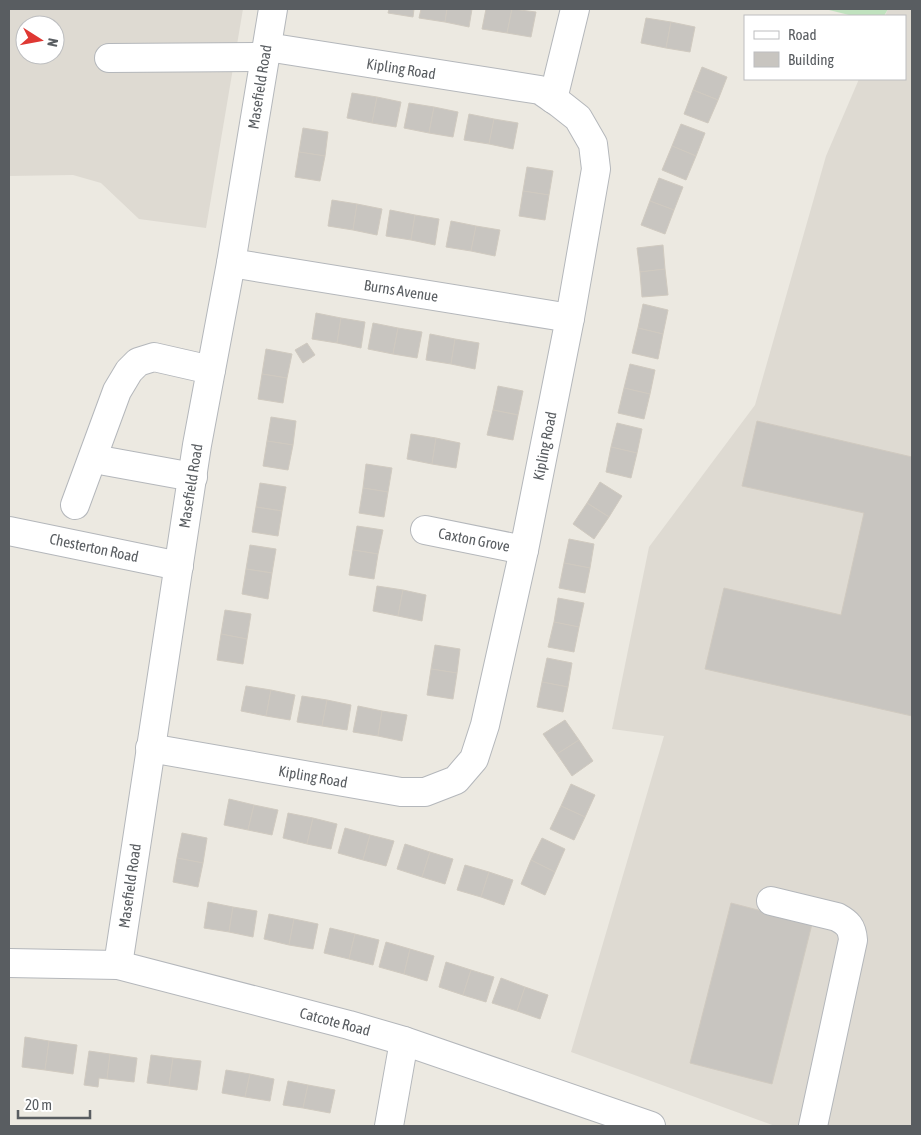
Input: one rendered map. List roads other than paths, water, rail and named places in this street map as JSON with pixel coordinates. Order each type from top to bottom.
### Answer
[{"type":"street","name":"Masefield Road","points":[[118,965],[197,445],[231,263],[273,9]]},
{"type":"street","points":[[553,99],[575,9]]},
{"type":"street","name":"Kipling Road","points":[[109,58],[266,52],[540,90],[578,118],[593,144],[596,169],[570,318],[524,550],[485,725],[474,759],[456,780],[425,792],[401,792],[150,748]]},
{"type":"street","name":"Burns Avenue","points":[[231,263],[570,318]]},
{"type":"street","points":[[75,505],[117,391],[138,362],[154,357],[211,370]]},
{"type":"street","points":[[105,461],[193,477]]},
{"type":"street","name":"Caxton Grove","points":[[425,530],[524,550]]},
{"type":"street","name":"Chesterton Road","points":[[9,531],[179,566]]},
{"type":"street","points":[[771,901],[836,917],[845,921],[851,928],[853,940],[813,1126]]},
{"type":"street","name":"Catcote Road","points":[[9,963],[118,965],[404,1041],[651,1126]]},
{"type":"street","points":[[389,1126],[404,1041]]}]
